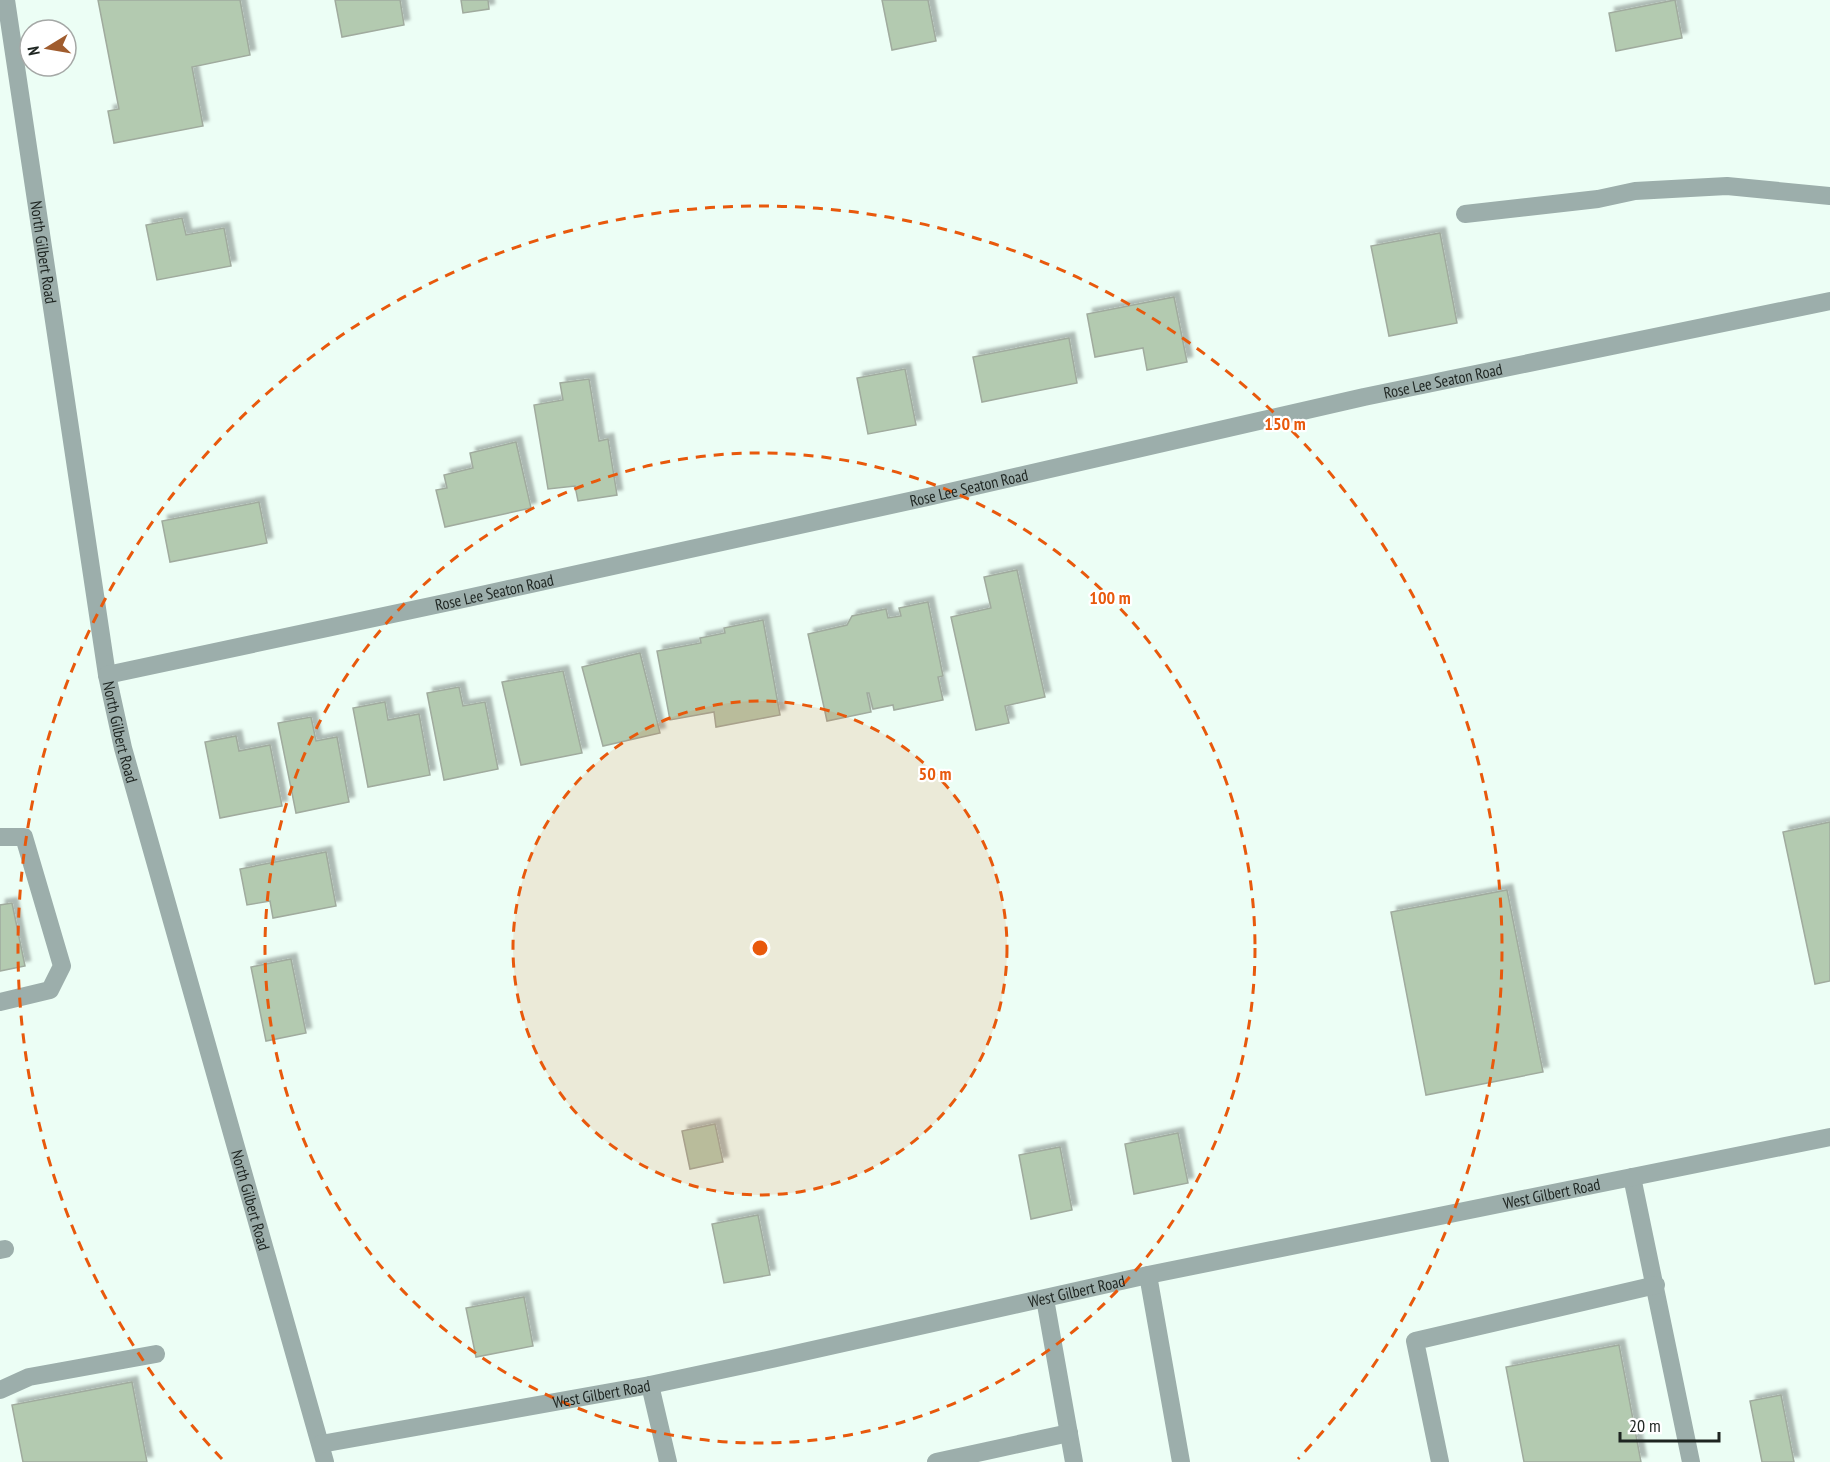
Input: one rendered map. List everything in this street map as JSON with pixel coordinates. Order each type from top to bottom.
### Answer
[{"type":"street","name":"North Gilbert Road","points":[[6,0],[107,675],[123,747],[325,1462]]},
{"type":"street","points":[[1465,214],[1598,199],[1635,191],[1727,186],[1830,196]]},
{"type":"street","name":"Rose Lee Seaton Road","points":[[107,675],[920,499],[1364,398],[1830,301]]},
{"type":"street","points":[[0,837],[24,837],[62,966],[50,990],[0,1002]]},
{"type":"street","name":"West Gilbert Road","points":[[321,1444],[650,1385],[1148,1275],[1830,1137]]},
{"type":"street","points":[[1632,1177],[1691,1462]]},
{"type":"street","points":[[1148,1275],[1181,1462]]},
{"type":"street","points":[[1440,1462],[1415,1341],[1656,1285]]},
{"type":"street","points":[[1045,1299],[1074,1462]]},
{"type":"street","points":[[0,1390],[29,1377],[156,1354]]},
{"type":"street","points":[[650,1385],[668,1462]]},
{"type":"street","points":[[936,1462],[1069,1433]]},
{"type":"building","points":[[98,0],[240,0],[250,55],[192,67],[203,126],[114,143],[108,111],[119,109]]},
{"type":"building","points":[[335,0],[400,0],[404,25],[342,37]]},
{"type":"building","points":[[461,0],[488,0],[489,9],[463,13]]},
{"type":"building","points":[[882,0],[928,0],[936,41],[892,50]]},
{"type":"building","points":[[1675,0],[1682,38],[1616,51],[1609,13]]},
{"type":"building","points":[[182,218],[186,235],[224,228],[231,266],[157,280],[146,225]]},
{"type":"building","points":[[1440,233],[1457,323],[1389,336],[1371,246]]},
{"type":"building","points":[[1174,297],[1187,362],[1147,370],[1143,348],[1095,357],[1087,314]]},
{"type":"building","points":[[1069,338],[1077,383],[982,402],[973,357]]},
{"type":"building","points":[[905,369],[916,425],[868,434],[857,378]]},
{"type":"building","points":[[589,379],[599,441],[608,439],[617,495],[578,501],[575,486],[548,489],[534,405],[563,400],[560,383]]},
{"type":"building","points":[[516,442],[531,508],[445,527],[436,490],[447,488],[444,475],[473,468],[470,453]]},
{"type":"building","points":[[259,502],[267,543],[170,562],[162,521]]},
{"type":"building","points":[[1017,570],[1045,697],[1005,706],[1009,723],[976,730],[951,617],[991,608],[984,577]]},
{"type":"building","points":[[928,602],[943,676],[938,677],[943,700],[894,710],[893,705],[873,709],[869,693],[867,693],[871,712],[827,721],[808,634],[847,625],[852,616],[886,609],[888,618],[901,616],[899,608]]},
{"type":"building","points":[[763,620],[780,715],[716,727],[714,712],[670,720],[657,651],[701,643],[700,638],[725,633],[724,628]]},
{"type":"building","points":[[640,653],[660,733],[603,746],[582,667]]},
{"type":"building","points":[[563,671],[582,753],[521,765],[502,682]]},
{"type":"building","points":[[459,687],[463,706],[485,702],[498,769],[444,780],[427,693]]},
{"type":"building","points":[[385,702],[388,720],[419,714],[430,775],[368,787],[353,708]]},
{"type":"building","points":[[311,717],[316,741],[337,737],[349,802],[296,813],[278,723]]},
{"type":"building","points":[[236,736],[239,751],[270,745],[282,806],[220,818],[205,742]]},
{"type":"building","points":[[1830,822],[1830,981],[1815,984],[1783,832]]},
{"type":"building","points":[[326,852],[336,906],[273,918],[270,901],[247,905],[240,869]]},
{"type":"building","points":[[1507,890],[1543,1072],[1426,1095],[1391,912]]},
{"type":"building","points":[[12,903],[25,966],[0,971],[0,905]]},
{"type":"building","points":[[291,959],[306,1033],[266,1041],[251,967]]},
{"type":"building","points":[[715,1124],[723,1162],[690,1169],[682,1131]]},
{"type":"building","points":[[1178,1133],[1188,1183],[1134,1194],[1125,1144]]},
{"type":"building","points":[[1060,1147],[1072,1210],[1031,1219],[1019,1155]]},
{"type":"building","points":[[758,1215],[770,1275],[724,1283],[712,1224]]},
{"type":"building","points":[[524,1297],[533,1346],[476,1357],[466,1308]]},
{"type":"building","points":[[1619,1345],[1641,1462],[1524,1462],[1506,1367]]},
{"type":"building","points":[[132,1382],[147,1462],[23,1462],[12,1405]]},
{"type":"building","points":[[1781,1395],[1794,1462],[1762,1462],[1750,1401]]}]
